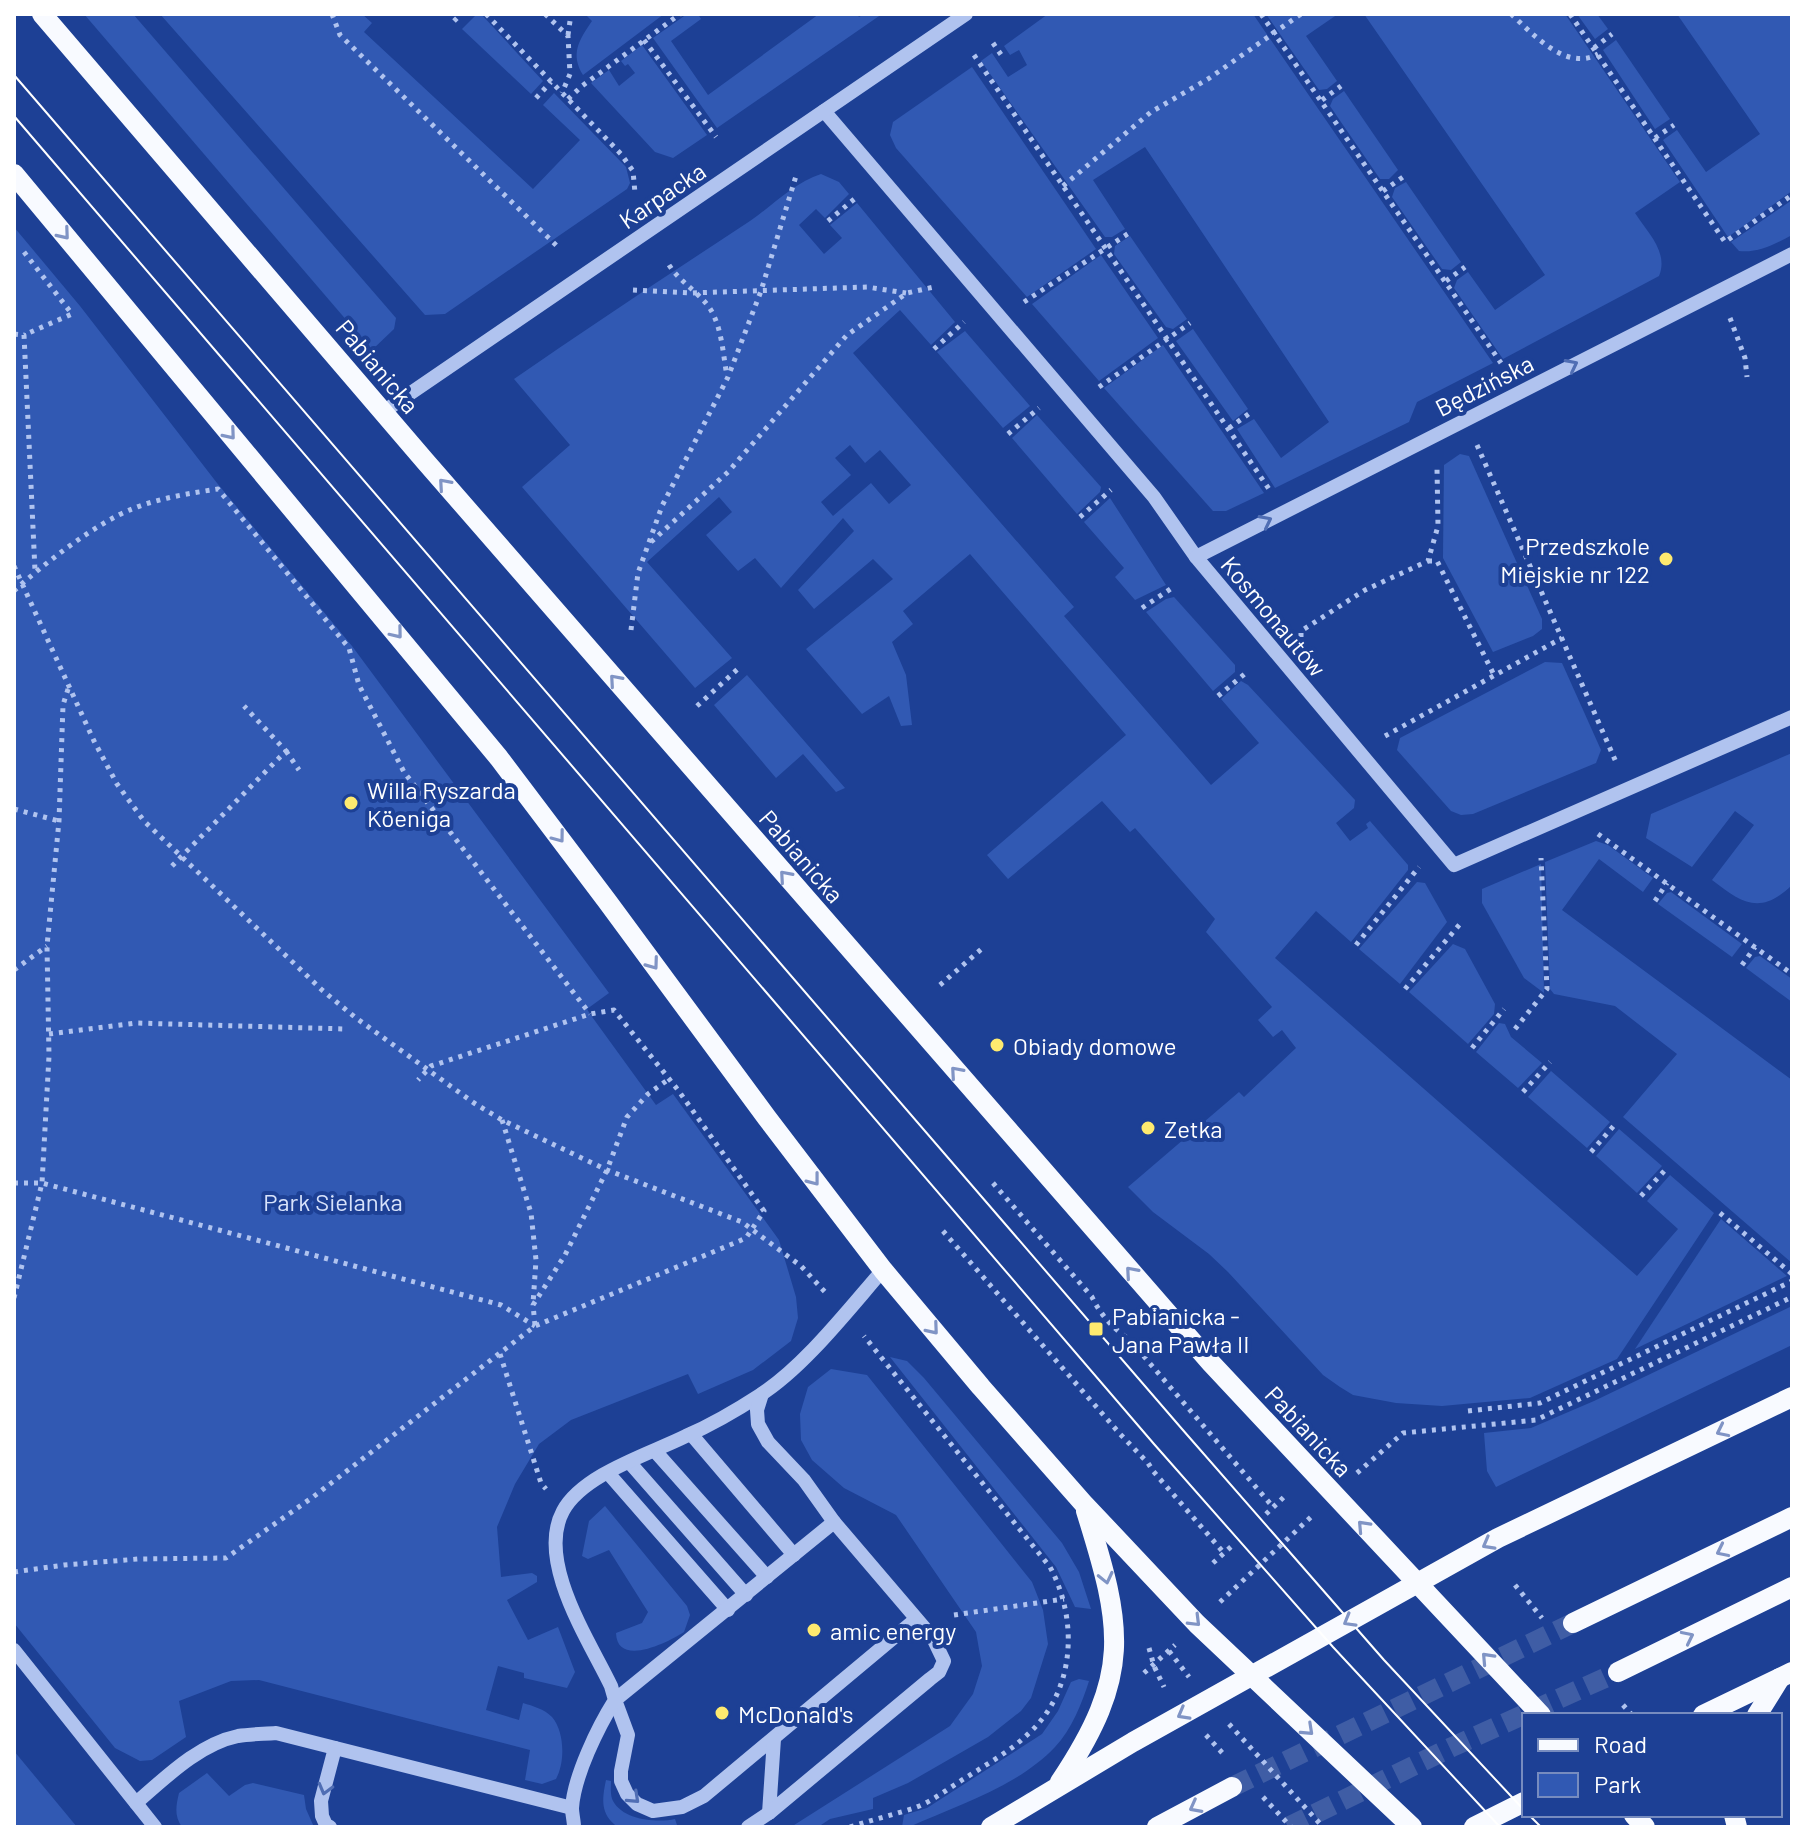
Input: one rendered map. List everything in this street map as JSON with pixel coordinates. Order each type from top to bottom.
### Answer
[{"type":"main road","name":"Pabianicka","points":[[42,14],[383,412],[1211,1363],[1539,1713]]},
{"type":"main road","points":[[14,174],[499,758],[883,1270],[1083,1503],[1197,1624],[1412,1827]]},
{"type":"main road","points":[[991,1827],[1498,1538],[1792,1397]]},
{"type":"main road","points":[[1056,1788],[1101,1712],[1113,1669],[1116,1632],[1112,1603],[1083,1503]]},
{"type":"main road","points":[[1573,1623],[1792,1517]]},
{"type":"main road","points":[[1618,1672],[1792,1587]]},
{"type":"main road","points":[[1707,1713],[1786,1675]]},
{"type":"main road","points":[[1758,1713],[1786,1675]]},
{"type":"main road","points":[[1157,1827],[1232,1787]]},
{"type":"main road","points":[[1474,1827],[1522,1803]]},
{"type":"street","name":"Karpacka","points":[[383,412],[966,14]]},
{"type":"street","name":"Kosmonautów","points":[[824,111],[1154,497],[1196,557],[1454,865],[1792,717]]},
{"type":"street","name":"Będzińska","points":[[1196,557],[1792,254]]},
{"type":"street","points":[[883,1270],[799,1362],[762,1394],[691,1434],[608,1473],[581,1491],[563,1511],[556,1554],[559,1577],[611,1686],[628,1735],[621,1781],[627,1794],[637,1804],[653,1811],[665,1811],[695,1802],[916,1619]]},
{"type":"street","points":[[748,1827],[939,1672],[944,1661],[933,1638],[834,1522],[804,1480],[768,1442],[758,1424],[757,1410],[762,1394]]},
{"type":"street","points":[[691,1434],[794,1555]]},
{"type":"street","points":[[655,1451],[767,1577]]},
{"type":"street","points":[[630,1463],[746,1595]]},
{"type":"street","points":[[608,1473],[728,1610]]},
{"type":"street","points":[[574,1827],[572,1808],[580,1776],[597,1733],[615,1700],[834,1522]]},
{"type":"street","points":[[14,1650],[155,1827]]},
{"type":"street","points":[[136,1803],[197,1755],[238,1736],[276,1733],[572,1808]]},
{"type":"street","points":[[769,1813],[774,1739]]},
{"type":"street","points":[[330,1827],[326,1825],[320,1808],[335,1748]]},
{"type":"path","points":[[332,14],[340,35],[558,247]]},
{"type":"path","points":[[454,21],[461,14]]},
{"type":"path","points":[[486,14],[633,171],[635,193]]},
{"type":"path","points":[[545,14],[568,36]]},
{"type":"path","points":[[562,93],[570,74],[568,36],[571,14]]},
{"type":"path","points":[[568,99],[680,14]]},
{"type":"path","points":[[1261,14],[1501,363]]},
{"type":"path","points":[[1063,186],[1151,112],[1208,79],[1301,14]]},
{"type":"path","points":[[1511,14],[1542,43],[1564,56],[1594,57],[1612,34]]},
{"type":"path","points":[[1570,14],[1725,242],[1792,195]]},
{"type":"path","points":[[644,40],[716,137]]},
{"type":"path","points":[[993,43],[1004,59]]},
{"type":"path","points":[[974,55],[1274,496]]},
{"type":"path","points":[[536,98],[551,82]]},
{"type":"path","points":[[1322,100],[1341,86]]},
{"type":"path","points":[[1655,138],[1674,125]]},
{"type":"path","points":[[631,630],[638,573],[647,546],[662,506],[728,377],[761,291],[796,176]]},
{"type":"path","points":[[1383,191],[1403,177]]},
{"type":"path","points":[[828,221],[858,195]]},
{"type":"path","points":[[1023,303],[1129,233]]},
{"type":"path","points":[[14,334],[24,335],[72,314],[24,252]]},
{"type":"path","points":[[669,265],[677,278],[695,292],[715,317],[728,377]]},
{"type":"path","points":[[1446,281],[1465,267]]},
{"type":"path","points":[[633,290],[695,292],[867,287],[907,293],[934,287]]},
{"type":"path","points":[[647,546],[728,472],[847,335],[907,293]]},
{"type":"path","points":[[1727,314],[1745,358],[1747,377]]},
{"type":"path","points":[[934,349],[964,322]]},
{"type":"path","points":[[1098,388],[1190,323]]},
{"type":"path","points":[[24,335],[35,572]]},
{"type":"path","points":[[1008,434],[1040,407]]},
{"type":"path","points":[[1229,428],[1250,413]]},
{"type":"path","points":[[1475,441],[1616,759],[1620,794]]},
{"type":"path","points":[[1428,561],[1438,526],[1437,461]]},
{"type":"path","points":[[14,591],[35,572],[107,522],[133,508],[218,489],[349,648],[359,685],[404,772],[590,1014]]},
{"type":"path","points":[[1080,517],[1112,490]]},
{"type":"path","points":[[1302,645],[1301,631],[1365,590],[1428,561],[1437,561],[1494,675]]},
{"type":"path","points":[[14,566],[117,784],[144,821],[181,857],[322,990],[426,1069],[502,1120],[607,1170],[725,1213],[801,1266],[845,1314],[1050,1567],[1064,1599],[1069,1632],[1061,1686],[1042,1721],[1012,1747],[921,1805],[850,1827]]},
{"type":"path","points":[[1142,608],[1175,586]]},
{"type":"path","points":[[1378,741],[1562,638]]},
{"type":"path","points":[[697,706],[740,667]]},
{"type":"path","points":[[1218,696],[1247,672]]},
{"type":"path","points":[[14,1298],[42,1183],[49,1034],[47,946],[59,821],[63,705],[69,685]]},
{"type":"path","points":[[244,706],[286,751],[299,770]]},
{"type":"path","points":[[172,866],[286,751]]},
{"type":"path","points":[[1603,765],[1616,759]]},
{"type":"path","points":[[14,809],[59,821]]},
{"type":"path","points":[[1597,834],[1792,974]]},
{"type":"path","points":[[1515,1029],[1547,989],[1541,858]]},
{"type":"path","points":[[1356,945],[1419,866]]},
{"type":"path","points":[[1655,901],[1667,883]]},
{"type":"path","points":[[1405,989],[1460,924]]},
{"type":"path","points":[[14,970],[47,946]]},
{"type":"path","points":[[940,985],[985,946]]},
{"type":"path","points":[[1742,965],[1755,947]]},
{"type":"path","points":[[1472,1048],[1504,1009]]},
{"type":"path","points":[[14,1572],[138,1559],[226,1558],[313,1497],[535,1326],[746,1238],[764,1211],[669,1079],[614,1010],[590,1014],[431,1066],[418,1080]]},
{"type":"path","points":[[49,1034],[136,1023],[346,1029]]},
{"type":"path","points":[[1523,1092],[1550,1062]]},
{"type":"path","points":[[533,1305],[565,1255],[607,1170],[627,1117],[648,1094],[669,1079]]},
{"type":"path","points":[[502,1120],[531,1213],[536,1260],[535,1326]]},
{"type":"path","points":[[1591,1152],[1617,1122]]},
{"type":"path","points":[[1641,1196],[1668,1167]]},
{"type":"path","points":[[14,1183],[42,1183],[501,1305],[535,1326]]},
{"type":"path","points":[[993,1183],[1092,1297],[1108,1321],[1129,1339],[1273,1507]]},
{"type":"path","points":[[1720,1213],[1792,1274]]},
{"type":"path","points":[[943,1231],[1224,1553]]},
{"type":"path","points":[[1468,1411],[1540,1403],[1792,1281]]},
{"type":"path","points":[[1374,1458],[1395,1439],[1410,1431],[1536,1420],[1792,1297]]},
{"type":"path","points":[[500,1354],[541,1483],[563,1511]]},
{"type":"path","points":[[1266,1514],[1286,1495]]},
{"type":"path","points":[[1236,1587],[1309,1519]]},
{"type":"path","points":[[1213,1563],[1233,1545]]},
{"type":"path","points":[[916,1619],[1064,1599]]},
{"type":"path","points":[[1135,1677],[1154,1666],[1179,1642]]},
{"type":"path","points":[[1148,1645],[1165,1690]]},
{"type":"path","points":[[1169,1651],[1191,1679]]},
{"type":"path","points":[[1229,1725],[1323,1827]]},
{"type":"green space","points":[[84,14],[133,14],[396,318],[394,329],[372,350]]},
{"type":"green space","points":[[160,14],[362,14],[372,23],[364,32],[533,189],[580,140],[543,105],[554,93],[626,167],[630,183],[627,189],[445,314],[425,315]]},
{"type":"green space","points":[[477,14],[481,14],[543,81],[531,94],[462,29]]},
{"type":"green space","points":[[585,14],[664,14],[583,75],[577,60],[578,47],[592,21]]},
{"type":"green space","points":[[687,14],[698,14],[701,19],[671,41],[708,95],[819,14],[857,14],[859,17],[882,14],[717,128],[653,38]]},
{"type":"green space","points":[[1048,14],[1253,14],[1493,363],[1417,402],[1409,422],[1275,488],[1237,429],[1254,419],[1281,458],[1329,422],[1145,147],[1093,180],[1125,229],[1112,237],[1105,237],[981,61],[992,53],[1008,77],[1027,65],[1019,50],[1010,55],[1004,46]]},
{"type":"green space","points":[[1266,14],[1338,14],[1306,36],[1337,81],[1327,89],[1319,90]]},
{"type":"green space","points":[[1364,14],[1565,14],[1680,182],[1635,213],[1659,251],[1659,276],[1503,359],[1454,288],[1457,280],[1468,272],[1495,310],[1545,275]]},
{"type":"green space","points":[[1577,14],[1597,14],[1608,29],[1595,39]]},
{"type":"green space","points":[[1677,14],[1792,14],[1792,191],[1728,237],[1663,140],[1677,130],[1706,172],[1760,134]]},
{"type":"green space","points":[[1616,40],[1670,119],[1655,129],[1603,50]]},
{"type":"green space","points":[[642,45],[707,135],[673,158],[655,152],[591,83],[609,70],[619,86],[635,73],[621,61]]},
{"type":"green space","points":[[972,67],[1096,249],[1027,297],[896,148],[890,135],[893,122]]},
{"type":"green space","points":[[1344,91],[1398,170],[1389,179],[1380,179],[1330,106],[1333,99]]},
{"type":"green space","points":[[821,174],[839,182],[849,194],[825,218],[816,209],[799,225],[824,254],[842,238],[830,225],[857,203],[955,322],[931,345],[900,310],[853,353],[1074,607],[1064,616],[1211,785],[1259,743],[1221,699],[1241,681],[1248,685],[1355,800],[1354,808],[1336,823],[1350,841],[1368,828],[1366,824],[1370,821],[1408,865],[1408,870],[1351,942],[1316,911],[1275,958],[1637,1276],[1678,1229],[1647,1201],[1670,1175],[1714,1213],[1617,1359],[1530,1398],[1442,1406],[1396,1403],[1353,1395],[1323,1375],[1209,1254],[1153,1212],[1128,1187],[1239,1092],[1244,1097],[1296,1048],[1282,1030],[1273,1037],[1258,1020],[1272,1007],[1206,932],[1215,919],[1135,828],[1130,832],[1102,801],[1008,879],[987,855],[1126,735],[970,554],[903,611],[913,624],[892,642],[906,675],[912,725],[901,726],[889,696],[862,714],[806,649],[893,579],[873,559],[814,609],[798,590],[854,531],[843,518],[781,588],[755,558],[738,571],[706,535],[732,512],[719,497],[647,562],[732,658],[695,688],[522,487],[570,445],[514,379]],"holes":[[[850,445],[865,463],[880,450],[911,485],[889,504],[871,483],[833,516],[821,502],[851,475],[835,458]]]},
{"type":"green space","points":[[1406,182],[1461,262],[1451,270],[1442,269],[1392,197],[1395,188]]},
{"type":"green space","points":[[1792,200],[1792,235],[1753,251],[1739,251],[1731,242]]},
{"type":"green space","name":"Park Sielanka","points":[[14,227],[80,306],[217,483],[352,646],[609,993],[587,1009],[590,1014],[656,1105],[673,1094],[779,1240],[796,1297],[798,1318],[791,1341],[753,1370],[698,1394],[688,1374],[571,1420],[539,1444],[515,1484],[497,1527],[501,1577],[532,1573],[537,1576],[537,1582],[507,1600],[528,1640],[558,1627],[575,1672],[567,1688],[524,1678],[524,1673],[498,1666],[486,1710],[519,1720],[523,1703],[552,1717],[561,1739],[561,1765],[556,1779],[542,1784],[525,1780],[530,1750],[259,1680],[231,1681],[179,1701],[186,1737],[152,1760],[140,1761],[115,1748],[14,1623]]},
{"type":"green space","points":[[1130,236],[1187,319],[1173,329],[1166,327],[1114,254],[1115,246]]},
{"type":"green space","points":[[1101,255],[1158,338],[1099,381],[1032,304]]},
{"type":"green space","points":[[1193,329],[1248,409],[1233,421],[1176,341]]},
{"type":"green space","points":[[965,331],[1030,406],[1003,428],[937,352]]},
{"type":"green space","points":[[1163,345],[1264,493],[1226,511],[1213,511],[1104,388]]},
{"type":"green space","points":[[1037,415],[1101,487],[1100,492],[1077,514],[1012,438]]},
{"type":"green space","points":[[1460,454],[1469,456],[1542,619],[1542,629],[1533,636],[1493,652],[1443,558],[1444,465]]},
{"type":"green space","points":[[1110,498],[1166,585],[1135,600],[1115,577],[1124,568],[1084,522]]},
{"type":"green space","points":[[1174,597],[1235,665],[1235,672],[1213,691],[1146,612]]},
{"type":"green space","points":[[1545,662],[1562,663],[1601,750],[1596,763],[1473,814],[1461,815],[1451,811],[1397,750],[1400,738]]},
{"type":"green space","points":[[747,675],[845,788],[836,792],[803,754],[776,778],[714,705]]},
{"type":"green space","points":[[1792,753],[1792,885],[1781,895],[1770,901],[1751,903],[1712,880],[1754,825],[1735,811],[1692,867],[1646,838],[1651,814]]},
{"type":"green space","points":[[1596,841],[1608,845],[1653,878],[1643,892],[1599,859],[1562,910],[1792,1080],[1792,1263],[1623,1117],[1677,1054],[1615,1006],[1554,994],[1550,989],[1545,862]]},
{"type":"green space","points":[[1541,864],[1544,993],[1524,978],[1482,903],[1482,889]]},
{"type":"green space","points":[[1417,882],[1425,883],[1447,922],[1400,984],[1359,949]]},
{"type":"green space","points":[[1671,892],[1742,944],[1732,957],[1658,904]]},
{"type":"green space","points":[[1453,944],[1465,949],[1495,1004],[1494,1014],[1468,1044],[1409,992]]},
{"type":"green space","points":[[1760,956],[1792,979],[1792,1002],[1746,968],[1755,957]]},
{"type":"green space","points":[[1499,1023],[1505,1024],[1511,1037],[1542,1063],[1518,1088],[1476,1052]]},
{"type":"green space","points":[[1551,1071],[1610,1122],[1587,1148],[1528,1097]]},
{"type":"green space","points":[[1619,1129],[1662,1166],[1637,1193],[1596,1156]]},
{"type":"green space","points":[[1721,1219],[1787,1276],[1635,1349]]},
{"type":"green space","points":[[1792,1306],[1792,1345],[1496,1487],[1487,1471],[1484,1433],[1531,1428]]},
{"type":"green space","points":[[890,1357],[907,1361],[924,1378],[1062,1543],[1079,1572],[1091,1609],[1075,1607],[1056,1567]]},
{"type":"green space","points":[[831,1369],[867,1375],[1032,1582],[1043,1610],[1048,1644],[1031,1698],[1021,1711],[988,1737],[908,1783],[873,1798],[873,1809],[830,1819],[818,1827],[791,1827],[950,1726],[973,1694],[982,1666],[976,1632],[896,1515],[844,1488],[812,1460],[801,1440],[800,1414],[808,1387]]},
{"type":"green space","points":[[605,1506],[687,1606],[690,1615],[684,1632],[656,1646],[634,1651],[625,1649],[619,1643],[616,1633],[642,1623],[648,1612],[609,1550],[588,1559],[582,1556],[589,1521]]},
{"type":"green space","points":[[1079,1679],[1089,1681],[1076,1716],[1061,1740],[1040,1761],[986,1794],[909,1827],[902,1827],[904,1815],[927,1808],[1042,1734],[1058,1711],[1071,1682]]},
{"type":"green space","points":[[14,1751],[77,1827],[14,1827]]},
{"type":"green space","points":[[207,1773],[229,1796],[253,1783],[304,1795],[314,1827],[182,1827],[176,1811],[179,1793]]},
{"type":"green space","points":[[606,1780],[611,1781],[613,1801],[624,1812],[650,1820],[675,1819],[677,1825],[618,1827],[605,1812]]},
{"type":"tunnel","points":[[1232,1787],[1573,1623]]},
{"type":"tunnel","points":[[1527,1713],[1618,1672]]},
{"type":"tunnel","points":[[1288,1827],[1522,1715]]},
{"type":"tram line","points":[[14,75],[1182,1429],[1384,1660],[1522,1808]]},
{"type":"tram line","points":[[14,116],[1154,1444],[1333,1647],[1500,1827]]},
{"type":"tram line","points":[[1531,1817],[1541,1827]]},
{"type":"place","name":"Przedszkole Miejskie nr 122","points":[[1666,559]]},
{"type":"place","name":"Willa Ryszarda Köeniga","points":[[351,803]]},
{"type":"place","name":"Obiady domowe","points":[[997,1045]]},
{"type":"place","name":"Zetka","points":[[1148,1128]]},
{"type":"place","name":"Pabianicka - Jana Pawła II","points":[[1096,1329]]},
{"type":"place","name":"amic energy","points":[[814,1630]]},
{"type":"place","name":"McDonald's","points":[[722,1713]]}]
